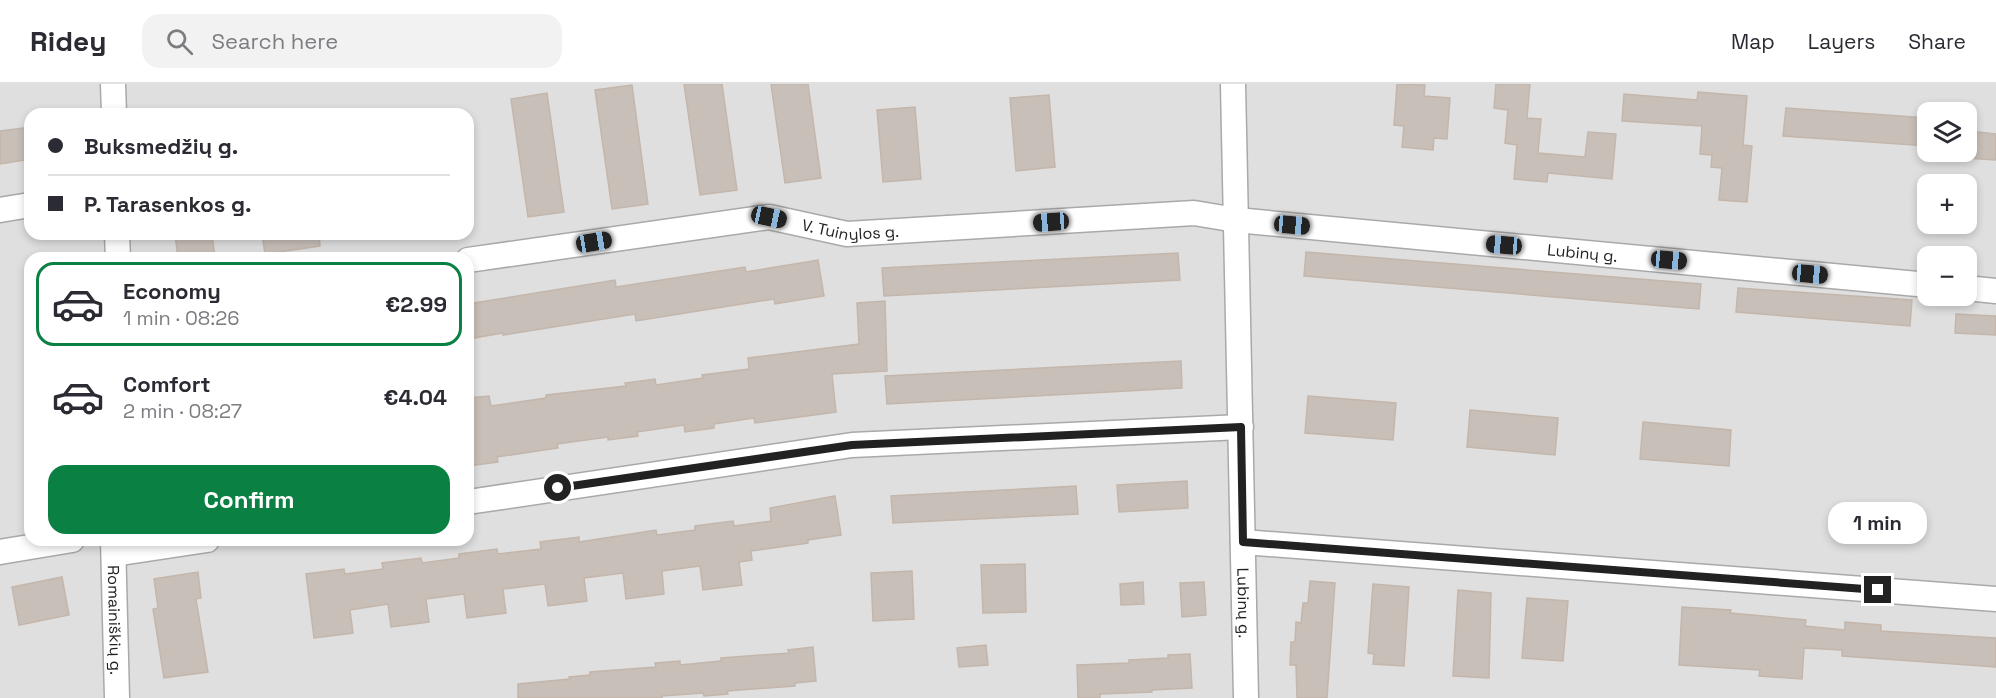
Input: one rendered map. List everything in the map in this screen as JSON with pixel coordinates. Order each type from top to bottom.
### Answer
[{"type":"street","points":[[113,84],[114,108]]},
{"type":"street","name":"Lubinų g.","points":[[1233,84],[1246,698]]},
{"type":"street","points":[[0,210],[24,206]]},
{"type":"street","name":"V. Tuinylos g.","points":[[474,259],[769,217],[847,234],[1194,213],[1236,220]]},
{"type":"street","name":"Lubinų g.","points":[[1236,220],[1917,284]]},
{"type":"street","points":[[1977,289],[1996,291]]},
{"type":"street","points":[[474,501],[852,445],[1241,427]]},
{"type":"street","points":[[1243,542],[1996,599]]},
{"type":"street","points":[[0,552],[36,546]]},
{"type":"street","name":"Romainiškių g.","points":[[114,547],[117,698]]},
{"type":"shaded area","points":[[0,84],[1996,84],[1996,698],[0,698]]},
{"type":"building","points":[[684,84],[722,84],[737,190],[700,195]]},
{"type":"building","points":[[771,84],[808,84],[821,178],[785,183]]},
{"type":"building","points":[[1397,84],[1425,85],[1424,96],[1450,98],[1447,139],[1434,138],[1433,150],[1402,147],[1404,126],[1394,125]]},
{"type":"building","points":[[1496,84],[1530,84],[1527,118],[1541,119],[1538,153],[1585,157],[1588,132],[1616,134],[1612,179],[1548,173],[1547,182],[1514,179],[1517,145],[1505,143],[1508,110],[1494,108]]},
{"type":"building","points":[[632,85],[648,204],[612,209],[595,90]]},
{"type":"building","points":[[1698,92],[1747,96],[1743,145],[1752,146],[1747,202],[1719,200],[1722,168],[1711,167],[1712,155],[1700,154],[1702,126],[1622,121],[1624,94],[1697,100]]},
{"type":"building","points":[[547,93],[564,212],[528,217],[511,99]]},
{"type":"building","points":[[1049,95],[1055,167],[1016,171],[1010,98]]},
{"type":"building","points":[[915,107],[921,179],[883,182],[877,110]]},
{"type":"building","points":[[1786,108],[1917,117],[1917,145],[1783,136]]},
{"type":"building","points":[[24,128],[24,160],[0,164],[0,131]]},
{"type":"building","points":[[1977,132],[1996,134],[1996,160],[1977,159]]},
{"type":"building","points":[[176,240],[213,240],[214,252],[177,252]]},
{"type":"building","points":[[263,240],[320,240],[320,246],[265,252]]},
{"type":"building","points":[[1306,252],[1701,284],[1699,309],[1304,276]]},
{"type":"building","points":[[1178,253],[1180,280],[884,296],[882,268]]},
{"type":"building","points":[[818,260],[824,296],[775,304],[774,299],[636,321],[635,314],[474,338],[474,303],[615,280],[616,287],[745,267],[746,272]]},
{"type":"building","points":[[1738,288],[1912,300],[1910,326],[1736,312]]},
{"type":"building","points":[[885,301],[887,371],[832,374],[836,412],[755,423],[754,418],[714,424],[714,428],[685,432],[684,425],[637,432],[638,436],[608,440],[608,437],[557,444],[558,448],[497,457],[498,462],[474,465],[474,397],[489,396],[491,406],[546,398],[546,395],[626,386],[625,383],[655,379],[656,385],[703,378],[702,375],[749,369],[748,358],[859,344],[857,303]]},
{"type":"building","points":[[1956,314],[1996,316],[1996,335],[1955,333]]},
{"type":"building","points":[[1181,361],[1182,388],[887,404],[885,376]]},
{"type":"building","points":[[1308,396],[1396,403],[1393,440],[1305,433]]},
{"type":"building","points":[[1470,410],[1558,418],[1555,455],[1467,447]]},
{"type":"building","points":[[1643,422],[1731,430],[1729,466],[1640,459]]},
{"type":"building","points":[[1187,481],[1188,508],[1119,512],[1117,485]]},
{"type":"building","points":[[1076,486],[1078,514],[893,523],[891,496]]},
{"type":"building","points":[[835,496],[841,535],[808,540],[808,543],[751,551],[752,560],[739,562],[742,585],[703,590],[700,566],[662,571],[664,594],[626,599],[623,573],[584,578],[587,601],[548,606],[545,584],[503,589],[506,613],[467,618],[464,594],[426,599],[429,622],[391,627],[388,604],[350,610],[353,633],[314,638],[306,574],[344,569],[345,574],[383,569],[382,563],[421,558],[422,563],[459,558],[459,554],[497,549],[498,554],[541,549],[540,542],[579,537],[579,542],[656,530],[657,535],[695,530],[695,526],[733,521],[734,526],[771,521],[770,508]]},
{"type":"building","points":[[1025,564],[1026,612],[983,613],[981,565]]},
{"type":"building","points":[[912,571],[914,619],[873,621],[871,573]]},
{"type":"building","points":[[198,572],[201,598],[196,599],[208,672],[164,678],[153,609],[158,608],[154,579]]},
{"type":"building","points":[[62,577],[69,615],[19,625],[12,587]]},
{"type":"building","points":[[1310,581],[1335,583],[1327,698],[1297,698],[1296,665],[1290,665],[1291,642],[1295,642],[1296,622],[1301,623],[1303,603],[1308,603]]},
{"type":"building","points":[[1143,582],[1144,604],[1121,605],[1120,584]]},
{"type":"building","points":[[1204,582],[1206,615],[1182,617],[1180,583]]},
{"type":"building","points":[[1373,584],[1409,587],[1404,666],[1373,664],[1374,654],[1368,653]]},
{"type":"building","points":[[1458,590],[1491,593],[1489,678],[1453,676]]},
{"type":"building","points":[[1527,598],[1568,601],[1563,661],[1522,658]]},
{"type":"building","points":[[1682,607],[1731,610],[1730,613],[1806,620],[1805,626],[1845,630],[1845,622],[1881,625],[1881,631],[1996,638],[1996,667],[1842,656],[1842,650],[1804,648],[1802,679],[1759,676],[1760,670],[1679,665]]},
{"type":"building","points":[[986,645],[988,665],[959,667],[957,648]]},
{"type":"building","points":[[813,647],[816,681],[795,683],[795,686],[727,691],[728,694],[704,696],[703,693],[662,696],[662,698],[518,698],[518,684],[570,679],[569,677],[590,675],[590,672],[656,667],[655,663],[680,661],[680,665],[721,661],[721,658],[789,653],[788,650]]},
{"type":"building","points":[[1190,654],[1192,688],[1100,694],[1100,698],[1078,698],[1077,665],[1129,663],[1129,660],[1168,658],[1168,655]]},
{"type":"route","points":[[558,488],[852,445],[1241,427],[1243,542],[1878,590]]}]
